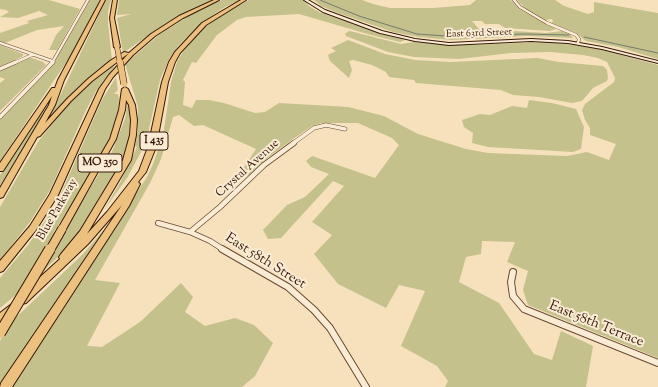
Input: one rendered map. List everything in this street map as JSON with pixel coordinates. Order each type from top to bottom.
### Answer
[{"type":"highway","points":[[0,169],[61,80],[103,0]]},
{"type":"highway","name":"Blue Parkway","points":[[0,333],[62,229],[113,139],[122,110],[124,88],[112,18],[114,0]]},
{"type":"highway","points":[[0,268],[33,228],[54,195],[102,89],[125,60],[163,27],[217,0]]},
{"type":"highway","name":"I 435","points":[[0,319],[47,279],[85,242],[110,214],[142,172],[152,147],[165,82],[172,62],[178,52],[204,24],[244,0]]},
{"type":"highway","points":[[28,145],[69,100],[90,80],[112,62],[142,44]]},
{"type":"highway","points":[[0,194],[52,105],[61,80]]},
{"type":"highway","points":[[47,279],[83,233],[101,206],[127,160],[133,135],[134,120],[132,105],[124,88]]},
{"type":"highway","points":[[5,387],[125,206],[142,172]]},
{"type":"main road","name":"East 63rd Street","points":[[306,0],[318,8],[353,22],[382,32],[415,40],[449,44],[531,40],[578,42]]},
{"type":"main road","name":"East 63rd Street","points":[[312,0],[320,7],[331,12],[387,32],[429,40],[459,42],[536,38],[578,42],[658,61]]},
{"type":"street","points":[[0,117],[46,70],[88,0]]},
{"type":"street","points":[[514,0],[516,4],[526,11],[547,23],[576,35],[579,37],[578,42]]},
{"type":"street","points":[[0,43],[52,62]]},
{"type":"street","points":[[0,69],[32,55]]},
{"type":"street","name":"Crystal Avenue","points":[[190,232],[220,207],[264,166],[314,128],[326,125],[345,128]]},
{"type":"street","name":"East 58th Street","points":[[158,223],[190,232],[210,241],[232,256],[298,294],[330,328],[366,387]]},
{"type":"street","name":"East 58th Terrace","points":[[513,272],[511,282],[513,296],[524,309],[658,363]]},
{"type":"shaded area","points":[[0,0],[49,0],[80,9],[57,50],[49,50],[56,35],[64,26],[37,30],[5,43],[0,41],[0,33],[29,23],[27,21],[48,15],[39,11],[18,18],[0,17],[9,12],[0,9]]},
{"type":"shaded area","points":[[90,0],[100,0],[71,55],[0,161],[0,119],[53,64]]},
{"type":"shaded area","points":[[106,0],[111,0],[108,12],[108,23],[112,60],[77,90],[48,121]]},
{"type":"shaded area","points":[[119,0],[213,0],[168,22],[123,53],[117,18],[131,14],[117,15]]},
{"type":"shaded area","points":[[222,0],[240,0],[225,7],[203,22],[179,45],[169,59],[160,80],[147,138],[141,152],[127,178],[104,210],[121,181],[137,147],[135,146],[138,131],[138,107],[125,64],[159,35],[195,12]]},
{"type":"shaded area","points":[[249,0],[304,0],[309,6],[319,12],[380,34],[405,40],[400,42],[371,35],[299,14],[246,17],[237,20],[217,35],[196,63],[192,62],[183,80],[185,82],[183,105],[192,108],[196,100],[209,100],[255,113],[265,112],[279,103],[348,107],[384,116],[418,134],[466,149],[488,153],[567,156],[587,152],[609,160],[616,144],[590,135],[590,128],[585,120],[582,110],[585,104],[614,82],[615,78],[607,62],[598,58],[583,55],[550,52],[511,53],[459,59],[414,57],[388,52],[346,36],[345,34],[349,31],[401,44],[414,42],[467,45],[550,42],[592,47],[658,65],[658,358],[528,305],[523,290],[528,271],[507,262],[515,242],[482,241],[481,254],[466,257],[459,282],[499,303],[534,354],[552,360],[561,331],[593,346],[586,387],[445,387],[448,381],[437,366],[401,346],[425,291],[399,285],[386,308],[338,284],[314,254],[332,235],[312,222],[344,186],[333,181],[281,238],[268,239],[263,230],[287,205],[305,197],[329,174],[311,167],[306,161],[312,156],[375,178],[399,145],[392,138],[358,123],[321,123],[312,126],[293,139],[266,159],[249,176],[241,172],[256,149],[203,125],[194,126],[179,115],[173,117],[161,159],[150,183],[95,280],[120,283],[87,346],[102,347],[140,322],[181,283],[193,297],[185,312],[205,326],[235,318],[254,325],[273,343],[255,376],[242,387],[11,387],[147,177],[163,136],[171,82],[177,62],[183,52],[205,27],[224,13]]},
{"type":"shaded area","points":[[314,0],[362,0],[390,8],[433,8],[470,5],[476,0],[511,0],[519,9],[556,29],[550,31],[505,28],[499,24],[485,24],[482,21],[472,21],[479,29],[546,33],[562,31],[569,33],[573,38],[527,36],[452,40],[419,37],[393,32],[338,13],[321,6]]},
{"type":"shaded area","points":[[517,0],[555,0],[564,6],[588,14],[594,12],[594,2],[658,13],[658,59],[618,47],[586,41],[576,33],[550,23],[553,22],[552,19],[544,20],[528,11]]},
{"type":"shaded area","points":[[348,40],[385,54],[415,60],[451,62],[537,58],[559,62],[603,66],[607,70],[608,78],[607,81],[593,88],[582,101],[572,103],[539,97],[513,95],[501,90],[416,83],[414,80],[389,77],[386,72],[372,65],[353,60],[349,61],[352,70],[349,78],[330,61],[328,55],[336,51],[331,48]]},
{"type":"shaded area","points":[[0,45],[23,54],[23,56],[0,67]]},
{"type":"shaded area","points":[[29,58],[43,62],[46,65],[0,111],[0,83],[5,79],[0,77],[0,70]]},
{"type":"shaded area","points":[[113,63],[114,67],[96,91],[86,110],[50,190],[30,222],[0,260],[0,207],[38,142],[63,110],[94,79]]},
{"type":"shaded area","points":[[116,77],[118,90],[114,94],[118,94],[118,112],[111,136],[80,192],[53,233],[66,228],[111,154],[125,119],[128,101],[131,114],[128,145],[118,169],[85,224],[62,253],[35,279],[0,308],[0,278],[28,245],[56,205],[102,100]]},
{"type":"shaded area","points":[[54,92],[35,129],[0,185],[0,175]]},
{"type":"shaded area","points":[[529,100],[552,103],[576,109],[584,127],[581,149],[573,152],[488,147],[472,143],[473,133],[464,127],[462,120],[480,114],[490,115],[512,106],[527,108]]},
{"type":"shaded area","points":[[107,226],[109,226],[0,387],[0,341],[10,323],[83,254]]},
{"type":"waterway","points":[[320,0],[359,16],[417,34],[460,37],[522,34],[569,35]]},
{"type":"waterway","points":[[584,37],[658,53]]}]
